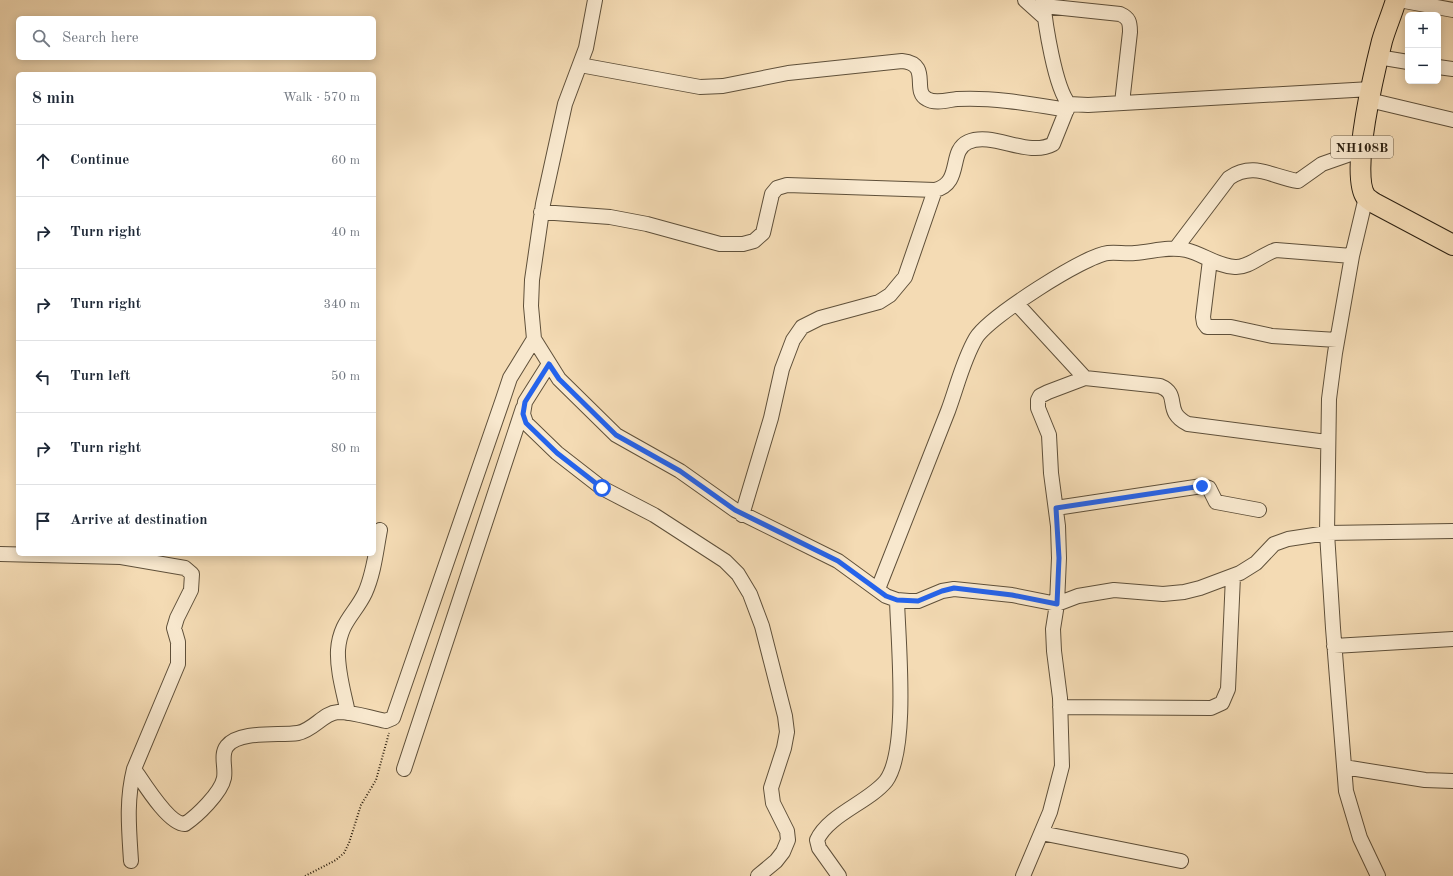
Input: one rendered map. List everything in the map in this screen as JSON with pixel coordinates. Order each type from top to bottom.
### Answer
[{"type":"highway","name":"NH108B","points":[[1366,197],[1361,180],[1362,150],[1370,94],[1378,57],[1397,0]]},
{"type":"highway","points":[[1366,197],[1385,209],[1453,245]]},
{"type":"street","points":[[595,0],[586,48],[565,104],[552,155],[541,212],[532,280],[531,306],[534,339],[559,379],[616,435],[666,463],[742,514],[838,561],[886,596],[897,600],[918,601],[942,591],[954,588],[1012,595],[1057,604],[1078,596],[1114,590],[1163,594],[1184,592],[1233,576],[1256,563],[1274,544],[1288,539],[1327,533],[1453,531]]},
{"type":"street","points":[[1025,0],[1044,8],[1120,14],[1127,17],[1130,23],[1130,32],[1122,103]]},
{"type":"street","points":[[1397,0],[1453,10]]},
{"type":"street","points":[[541,212],[610,217],[647,224],[720,244],[743,244],[754,241],[763,233],[772,194],[776,188],[787,185],[935,190],[947,185],[951,180],[960,148],[966,143],[980,140],[1039,149],[1046,148],[1053,144],[1057,138],[1068,107],[1060,90],[1044,8]]},
{"type":"street","points":[[1378,57],[1405,62]]},
{"type":"street","points":[[580,65],[700,87],[723,86],[788,73],[902,61],[911,62],[918,68],[922,93],[926,99],[934,101],[976,98],[1068,107],[1122,103],[1370,94],[1453,120]]},
{"type":"street","points":[[1441,67],[1453,69]]},
{"type":"street","points":[[1176,248],[1224,184],[1238,172],[1250,170],[1262,171],[1298,181],[1318,166],[1362,150]]},
{"type":"street","points":[[742,514],[771,418],[782,369],[793,340],[802,327],[820,318],[879,302],[890,295],[905,278],[935,190]]},
{"type":"street","points":[[1366,197],[1352,256],[1337,340],[1329,399],[1327,442],[1327,533],[1334,646],[1346,791],[1360,838],[1378,876]]},
{"type":"street","points":[[878,590],[949,409],[970,349],[978,335],[988,324],[1082,261],[1097,255],[1109,253],[1134,254],[1165,248],[1176,248],[1193,252],[1210,260],[1235,267],[1243,266],[1266,253],[1276,250],[1352,256]]},
{"type":"street","points":[[1210,260],[1203,317],[1204,323],[1207,327],[1231,327],[1272,336],[1337,340]]},
{"type":"street","points":[[1017,304],[1085,378]]},
{"type":"street","points":[[134,769],[171,818],[180,824],[185,824],[212,799],[220,788],[224,778],[224,753],[228,745],[234,740],[248,736],[300,732],[310,729],[328,715],[337,712],[386,721],[393,718],[502,399],[510,378],[534,339]]},
{"type":"street","points":[[404,769],[525,402],[549,364]]},
{"type":"street","points":[[1023,876],[1057,790],[1062,766],[1060,707],[1053,629],[1057,604],[1059,558],[1049,435],[1038,408],[1038,400],[1040,396],[1085,378],[1160,386],[1167,389],[1170,393],[1174,413],[1178,419],[1188,424],[1327,442]]},
{"type":"street","points":[[525,402],[523,414],[526,423],[557,453],[602,488],[654,515],[726,561],[738,574],[750,594],[762,626],[785,716],[787,732],[784,748],[771,788],[773,803],[787,831],[788,840],[783,852],[776,861],[758,876]]},
{"type":"street","points":[[1056,508],[1202,486],[1209,488],[1216,502],[1259,510]]},
{"type":"street","points":[[376,549],[380,530]]},
{"type":"street","points":[[0,554],[16,554]]},
{"type":"street","points":[[81,556],[121,557],[185,568],[192,574],[191,590],[177,618],[174,628],[178,642],[178,664],[134,769],[128,796],[131,861]]},
{"type":"street","points":[[348,713],[339,669],[338,650],[342,629],[364,594],[370,578],[375,556]]},
{"type":"street","points":[[1060,707],[1211,708],[1222,703],[1228,689],[1233,576]]},
{"type":"street","points":[[839,876],[819,848],[817,840],[819,835],[846,812],[876,790],[885,781],[893,768],[902,686],[897,600]]},
{"type":"street","points":[[1334,646],[1453,639]]},
{"type":"street","points":[[1344,767],[1425,780],[1453,780]]},
{"type":"street","points":[[1041,833],[1181,861]]},
{"type":"path","points":[[305,876],[336,860],[344,853],[349,843],[361,805],[376,780],[384,758],[393,718]]},
{"type":"route","points":[[602,488],[557,453],[526,423],[523,414],[525,402],[549,364],[559,379],[597,419],[616,435],[680,471],[712,495],[752,520],[820,551],[856,573],[886,596],[897,600],[918,601],[942,591],[954,588],[1012,595],[1057,604],[1059,558],[1056,508],[1136,497],[1192,486],[1202,486]]}]
